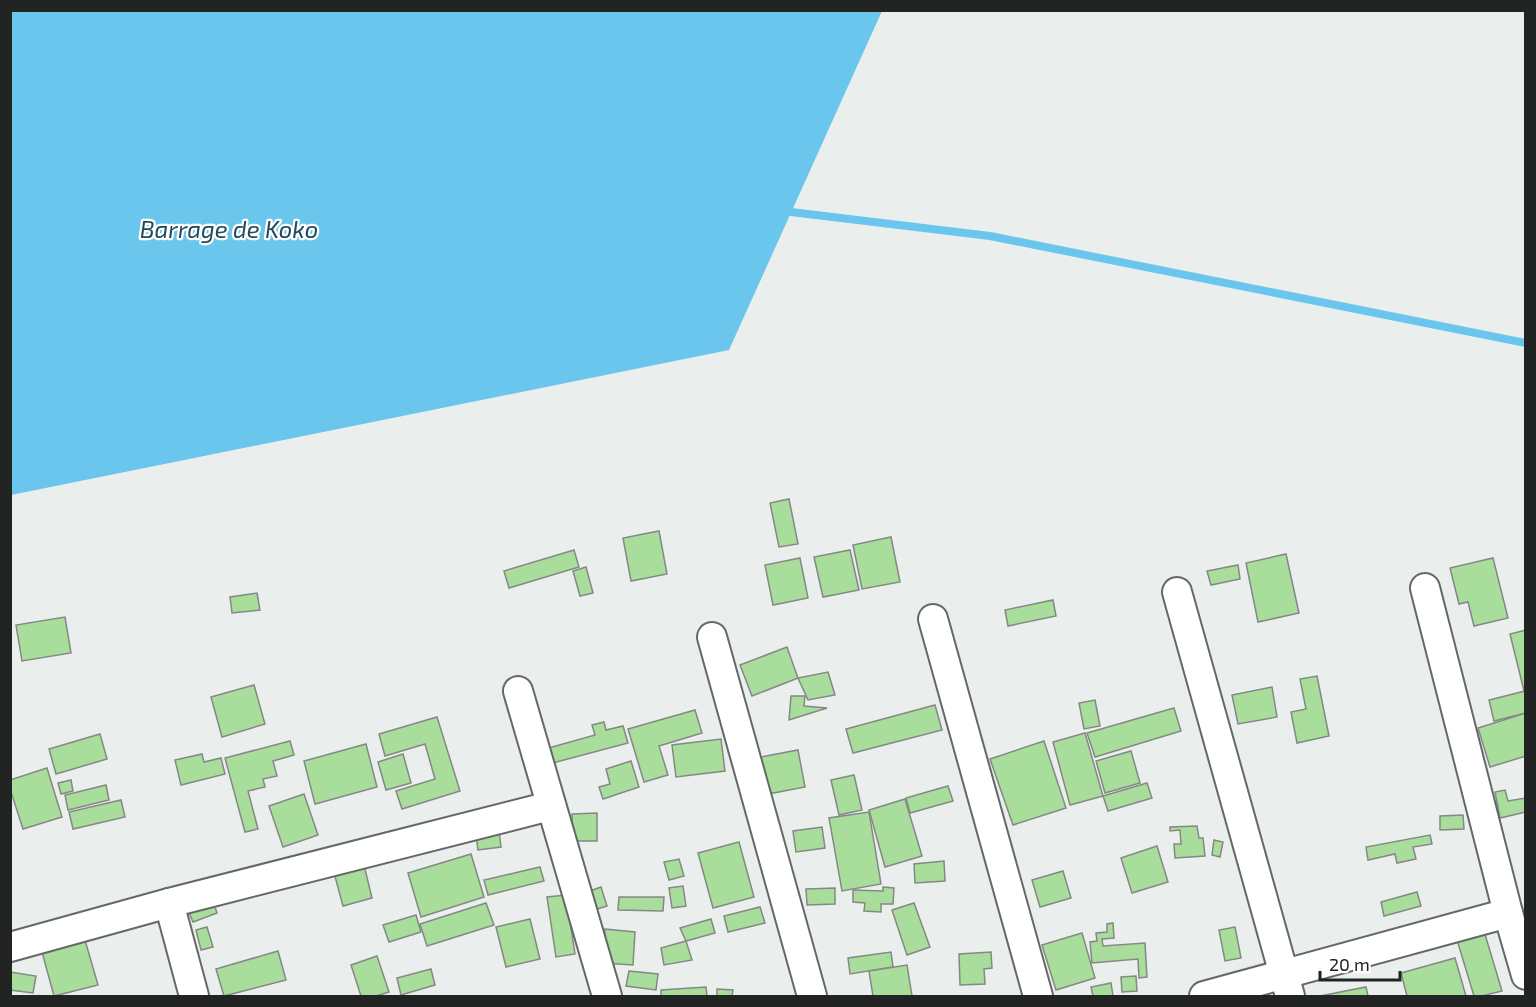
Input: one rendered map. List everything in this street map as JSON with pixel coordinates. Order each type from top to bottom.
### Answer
[{"type":"street","points":[[1425,588],[1526,975]]},
{"type":"street","points":[[1177,592],[1287,986]]},
{"type":"street","points":[[933,619],[1038,996]]},
{"type":"street","points":[[712,637],[812,996]]},
{"type":"street","points":[[518,691],[550,806],[608,996]]},
{"type":"street","points":[[10,947],[169,903],[550,806]]},
{"type":"street","points":[[169,903],[194,996]]},
{"type":"street","points":[[1204,996],[1287,986],[1508,913]]},
{"type":"water","name":"Barrage de Koko","points":[[11,10],[882,11],[729,350],[11,495]]},
{"type":"building","points":[[789,499],[798,544],[779,547],[770,503]]},
{"type":"building","points":[[659,531],[667,574],[631,581],[623,538]]},
{"type":"building","points":[[891,537],[900,582],[862,589],[853,545]]},
{"type":"building","points":[[574,550],[579,567],[509,588],[504,571]]},
{"type":"building","points":[[850,550],[859,590],[823,597],[814,557]]},
{"type":"building","points":[[1286,554],[1299,613],[1258,622],[1246,563]]},
{"type":"building","points":[[800,558],[808,598],[773,605],[765,565]]},
{"type":"building","points":[[1493,558],[1508,618],[1474,626],[1468,602],[1459,604],[1450,568]]},
{"type":"building","points":[[1238,565],[1240,579],[1211,585],[1207,571]]},
{"type":"building","points":[[586,567],[593,593],[580,596],[573,571]]},
{"type":"building","points":[[257,593],[260,610],[232,613],[230,597]]},
{"type":"building","points":[[1053,600],[1056,616],[1008,626],[1005,610]]},
{"type":"building","points":[[65,617],[71,653],[22,661],[16,625]]},
{"type":"building","points":[[1526,630],[1526,690],[1524,691],[1510,634]]},
{"type":"building","points":[[787,647],[798,678],[752,696],[740,665]]},
{"type":"building","points":[[828,672],[835,695],[808,700],[798,678]]},
{"type":"building","points":[[1317,676],[1329,736],[1297,743],[1291,712],[1306,709],[1300,679]]},
{"type":"building","points":[[254,685],[265,724],[222,737],[211,697]]},
{"type":"building","points":[[1272,687],[1277,717],[1238,724],[1232,695]]},
{"type":"building","points":[[1525,691],[1526,713],[1494,721],[1489,700]]},
{"type":"building","points":[[791,696],[805,696],[804,706],[827,708],[789,720]]},
{"type":"building","points":[[1095,700],[1100,726],[1084,729],[1079,703]]},
{"type":"building","points":[[935,705],[942,730],[853,753],[846,729]]},
{"type":"building","points":[[1174,708],[1181,731],[1095,757],[1087,733]]},
{"type":"building","points":[[695,710],[702,733],[659,746],[668,775],[644,782],[628,729]]},
{"type":"building","points":[[1526,713],[1526,756],[1490,767],[1478,728]]},
{"type":"building","points":[[437,717],[460,791],[402,809],[396,791],[435,779],[425,744],[385,756],[379,734]]},
{"type":"building","points":[[604,722],[606,730],[623,726],[628,743],[549,764],[545,749],[595,735],[592,725]]},
{"type":"building","points":[[1085,733],[1103,796],[1070,805],[1053,742]]},
{"type":"building","points":[[100,734],[107,759],[56,774],[49,749]]},
{"type":"building","points":[[721,739],[725,771],[676,777],[672,745]]},
{"type":"building","points":[[290,741],[294,755],[273,761],[277,776],[263,779],[265,787],[248,791],[258,829],[245,832],[225,758]]},
{"type":"building","points":[[1044,741],[1066,808],[1013,825],[990,759]]},
{"type":"building","points":[[366,744],[377,787],[315,804],[304,761]]},
{"type":"building","points":[[798,750],[805,787],[768,794],[761,757]]},
{"type":"building","points":[[1131,751],[1140,783],[1105,793],[1096,761]]},
{"type":"building","points":[[202,754],[204,762],[221,758],[225,774],[181,785],[175,760]]},
{"type":"building","points":[[403,754],[411,783],[386,790],[378,762]]},
{"type":"building","points":[[631,761],[639,787],[603,799],[599,787],[610,784],[606,769]]},
{"type":"building","points":[[47,768],[62,817],[23,829],[10,789],[10,780]]},
{"type":"building","points":[[854,775],[862,810],[839,815],[831,780]]},
{"type":"building","points":[[71,780],[73,791],[61,794],[58,783]]},
{"type":"building","points":[[1147,783],[1152,798],[1108,811],[1103,796]]},
{"type":"building","points":[[106,785],[109,800],[68,810],[65,795]]},
{"type":"building","points":[[948,786],[953,801],[910,813],[906,798]]},
{"type":"building","points":[[1505,790],[1508,801],[1526,798],[1526,812],[1500,818],[1495,792]]},
{"type":"building","points":[[304,794],[318,835],[283,847],[269,806]]},
{"type":"building","points":[[905,799],[922,856],[885,867],[869,810]]},
{"type":"building","points":[[121,800],[125,817],[73,829],[69,812]]},
{"type":"building","points":[[869,812],[881,884],[842,891],[829,818]]},
{"type":"building","points":[[597,813],[597,841],[573,841],[572,814]]},
{"type":"building","points":[[1463,815],[1464,829],[1440,830],[1440,816]]},
{"type":"building","points":[[1197,826],[1199,838],[1203,838],[1205,856],[1175,858],[1174,844],[1181,844],[1180,830],[1170,831],[1170,827]]},
{"type":"building","points":[[822,827],[825,848],[796,852],[793,831]]},
{"type":"building","points":[[499,831],[501,847],[478,850],[476,835]]},
{"type":"building","points":[[1430,835],[1432,844],[1413,847],[1416,859],[1397,863],[1395,854],[1368,860],[1366,847]]},
{"type":"building","points":[[1214,840],[1223,842],[1220,857],[1212,855]]},
{"type":"building","points":[[739,842],[754,897],[713,908],[698,853]]},
{"type":"building","points":[[1157,846],[1168,882],[1132,893],[1121,858]]},
{"type":"building","points":[[471,854],[484,897],[421,917],[408,873]]},
{"type":"building","points":[[679,859],[684,876],[669,880],[664,862]]},
{"type":"building","points":[[363,861],[372,898],[343,906],[333,869]]},
{"type":"building","points":[[944,861],[945,881],[915,883],[914,864]]},
{"type":"building","points":[[540,867],[544,881],[488,895],[484,880]]},
{"type":"building","points":[[1063,871],[1071,898],[1040,907],[1032,880]]},
{"type":"building","points":[[683,886],[686,906],[672,908],[669,888]]},
{"type":"building","points":[[601,887],[607,906],[594,910],[587,892]]},
{"type":"building","points":[[883,887],[894,888],[893,904],[881,904],[881,912],[864,911],[865,903],[853,902],[853,890],[883,891]]},
{"type":"building","points":[[835,888],[835,904],[807,905],[806,889]]},
{"type":"building","points":[[1417,892],[1421,906],[1384,916],[1381,902]]},
{"type":"building","points":[[566,895],[575,954],[556,957],[547,897]]},
{"type":"building","points":[[619,897],[664,897],[663,911],[618,910]]},
{"type":"building","points":[[212,898],[217,913],[193,922],[187,908]]},
{"type":"building","points":[[486,903],[494,925],[427,946],[420,924]]},
{"type":"building","points":[[914,903],[930,947],[907,955],[892,910]]},
{"type":"building","points":[[760,907],[765,923],[728,932],[724,916]]},
{"type":"building","points":[[416,915],[421,932],[389,942],[383,925]]},
{"type":"building","points":[[530,919],[540,959],[506,967],[496,927]]},
{"type":"building","points":[[711,919],[715,933],[686,941],[680,928]]},
{"type":"building","points":[[1113,923],[1114,938],[1102,939],[1103,946],[1145,943],[1147,977],[1139,978],[1138,959],[1092,963],[1090,942],[1097,941],[1096,933],[1107,932],[1107,924]]},
{"type":"building","points":[[207,927],[213,947],[201,950],[196,930]]},
{"type":"building","points":[[1235,927],[1241,958],[1225,961],[1219,930]]},
{"type":"building","points":[[605,929],[635,932],[633,965],[603,963]]},
{"type":"building","points":[[1484,931],[1502,991],[1474,996],[1457,940]]},
{"type":"building","points":[[1082,933],[1095,978],[1056,990],[1042,945]]},
{"type":"building","points":[[85,940],[98,985],[54,996],[42,952]]},
{"type":"building","points":[[686,941],[692,960],[664,965],[661,948]]},
{"type":"building","points":[[278,951],[286,980],[224,996],[216,969]]},
{"type":"building","points":[[891,952],[893,967],[850,974],[848,958]]},
{"type":"building","points":[[991,952],[992,968],[984,969],[985,984],[960,985],[959,954]]},
{"type":"building","points":[[377,956],[389,992],[376,996],[361,996],[351,965]]},
{"type":"building","points":[[1455,958],[1466,996],[1407,996],[1401,973]]},
{"type":"building","points":[[907,965],[912,996],[873,996],[869,971]]},
{"type":"building","points":[[431,969],[435,985],[401,995],[397,978]]},
{"type":"building","points":[[629,971],[658,974],[656,990],[626,986]]},
{"type":"building","points":[[10,972],[36,976],[33,993],[10,990]]},
{"type":"building","points":[[1136,976],[1137,991],[1122,992],[1121,977]]},
{"type":"building","points":[[1111,983],[1113,996],[1093,996],[1091,987]]},
{"type":"building","points":[[706,987],[707,996],[661,996],[661,990]]},
{"type":"building","points":[[1366,987],[1368,996],[1320,996]]},
{"type":"building","points":[[717,989],[733,990],[732,996],[717,996]]},
{"type":"waterway","points":[[791,212],[990,236],[1526,343]]}]
